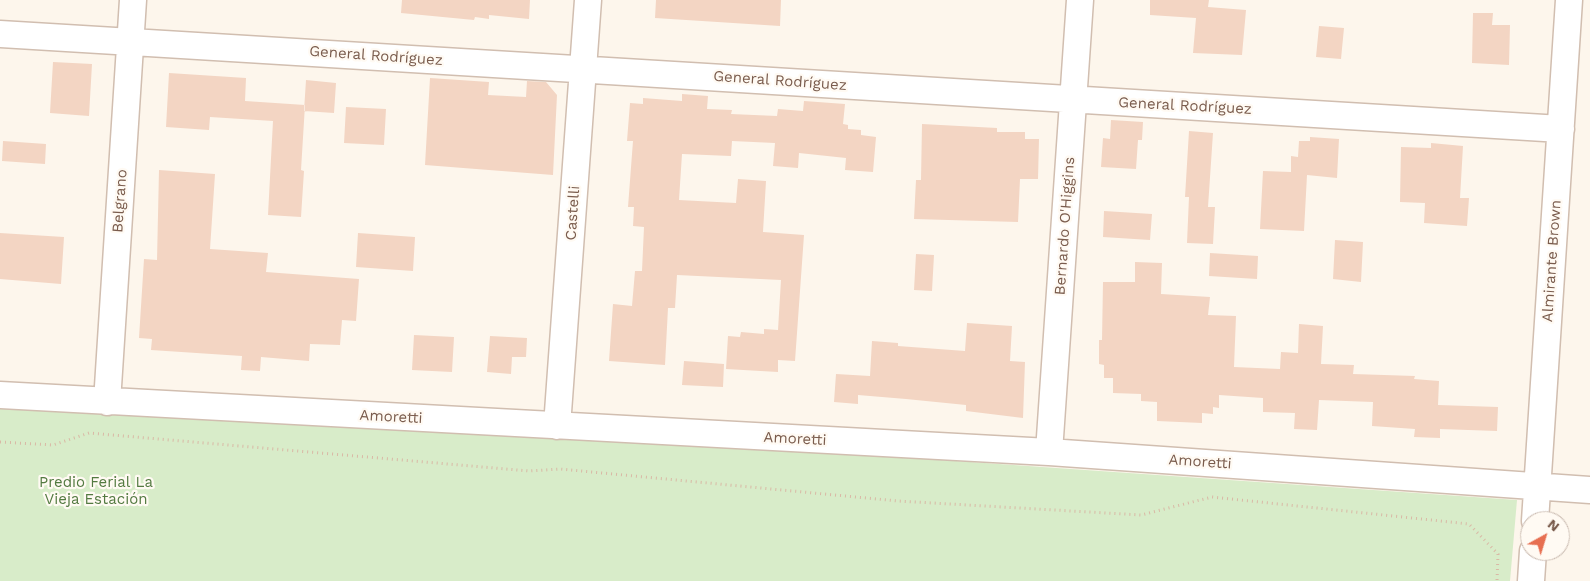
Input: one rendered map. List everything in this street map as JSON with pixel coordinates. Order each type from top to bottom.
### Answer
[{"type":"street","name":"Belgrano","points":[[107,402],[133,0]]},
{"type":"street","name":"Castelli","points":[[557,426],[588,0]]},
{"type":"street","name":"Bernardo O'Higgins","points":[[1048,452],[1075,99],[1080,0]]},
{"type":"street","name":"Almirante Brown","points":[[1536,511],[1569,0]]},
{"type":"street","name":"General Rodríguez","points":[[0,34],[1561,129]]},
{"type":"street","name":"Amoretti","points":[[0,395],[1048,452],[1590,490]]},
{"type":"street","points":[[1531,581],[1532,561]]},
{"type":"path","points":[[0,442],[53,445],[89,433],[529,471],[560,469],[898,501],[1141,515],[1212,497],[1469,524],[1498,554],[1497,581]]},
{"type":"green space","name":"Predio Ferial La Vieja Estación","points":[[0,397],[107,402],[1517,500],[1510,581],[0,581]]},
{"type":"building","points":[[402,0],[530,0],[529,19],[489,15],[489,19],[475,17],[474,20],[401,13]]},
{"type":"building","points":[[656,0],[781,0],[780,26],[655,18]]},
{"type":"building","points":[[1150,0],[1209,0],[1208,7],[1246,10],[1242,55],[1193,53],[1196,18],[1150,15]]},
{"type":"building","points":[[1473,13],[1493,13],[1492,25],[1510,25],[1509,65],[1472,63]]},
{"type":"building","points":[[1319,26],[1344,28],[1341,59],[1316,57]]},
{"type":"building","points":[[53,62],[92,64],[89,116],[50,113]]},
{"type":"building","points":[[169,73],[246,78],[245,101],[305,105],[301,170],[304,171],[301,217],[268,215],[273,121],[210,117],[209,130],[166,127]]},
{"type":"building","points":[[430,78],[489,82],[488,95],[526,97],[527,81],[546,82],[557,95],[553,175],[425,165]]},
{"type":"building","points":[[306,80],[336,83],[334,113],[304,111]]},
{"type":"building","points":[[682,94],[708,96],[707,109],[732,110],[731,114],[777,116],[778,109],[803,111],[804,101],[845,104],[843,124],[848,125],[848,129],[861,130],[861,135],[876,137],[873,172],[845,170],[846,158],[799,153],[798,168],[773,166],[775,143],[732,141],[731,156],[682,154],[679,200],[736,203],[738,179],[766,181],[763,232],[804,235],[795,361],[778,360],[778,372],[726,369],[728,336],[740,337],[741,332],[764,334],[764,329],[778,330],[781,280],[677,275],[675,308],[668,308],[665,365],[609,361],[613,304],[632,306],[635,271],[642,271],[644,227],[633,226],[634,207],[628,207],[633,141],[627,141],[630,103],[643,104],[643,98],[682,101]]},
{"type":"building","points":[[346,107],[386,109],[384,145],[344,143]]},
{"type":"building","points":[[1111,120],[1143,122],[1142,140],[1138,140],[1136,169],[1101,167],[1103,138],[1110,139]]},
{"type":"building","points":[[922,124],[997,128],[997,132],[1025,132],[1025,139],[1039,139],[1038,179],[1020,179],[1018,222],[914,219],[916,180],[921,180]]},
{"type":"building","points":[[1189,131],[1213,133],[1208,207],[1215,207],[1213,244],[1187,243],[1189,197],[1185,197]]},
{"type":"building","points":[[1310,137],[1339,139],[1337,178],[1307,175],[1304,231],[1260,229],[1263,171],[1291,172],[1291,156],[1298,157],[1299,141],[1310,141]]},
{"type":"building","points":[[3,141],[46,144],[45,164],[2,161]]},
{"type":"building","points":[[1431,143],[1463,146],[1460,198],[1469,198],[1467,226],[1424,223],[1425,203],[1400,202],[1401,147],[1431,148]]},
{"type":"building","points":[[159,170],[215,174],[210,249],[268,253],[266,272],[359,279],[356,321],[342,320],[340,345],[310,344],[309,361],[261,357],[260,371],[241,370],[242,356],[151,350],[152,339],[139,338],[144,259],[157,260]]},
{"type":"building","points":[[1104,211],[1152,214],[1150,240],[1103,237]]},
{"type":"building","points":[[0,233],[64,237],[61,284],[0,279]]},
{"type":"building","points":[[358,233],[415,237],[413,271],[356,267]]},
{"type":"building","points":[[1335,240],[1363,242],[1361,282],[1333,279]]},
{"type":"building","points":[[1210,253],[1258,256],[1257,279],[1209,276]]},
{"type":"building","points":[[916,254],[934,255],[932,291],[914,290]]},
{"type":"building","points":[[1135,262],[1162,263],[1161,294],[1210,297],[1208,315],[1236,316],[1234,367],[1280,369],[1281,352],[1298,353],[1299,324],[1323,326],[1321,364],[1354,365],[1353,374],[1415,376],[1414,379],[1439,381],[1438,405],[1498,407],[1497,431],[1440,429],[1440,438],[1414,437],[1415,429],[1372,426],[1373,402],[1319,400],[1317,430],[1294,429],[1295,413],[1263,412],[1263,398],[1219,395],[1219,408],[1213,407],[1213,414],[1202,413],[1202,423],[1157,421],[1157,402],[1141,401],[1141,394],[1113,393],[1113,378],[1104,378],[1104,365],[1099,364],[1099,340],[1102,340],[1103,282],[1135,282]]},
{"type":"building","points":[[967,323],[1012,326],[1010,361],[1025,362],[1023,418],[966,411],[966,405],[906,399],[858,395],[858,404],[834,402],[836,374],[870,376],[872,341],[898,343],[898,346],[965,351]]},
{"type":"building","points":[[414,335],[454,337],[452,372],[412,370]]},
{"type":"building","points":[[490,336],[527,338],[526,357],[512,357],[511,374],[487,372]]},
{"type":"building","points":[[684,361],[724,364],[723,387],[682,385]]}]
